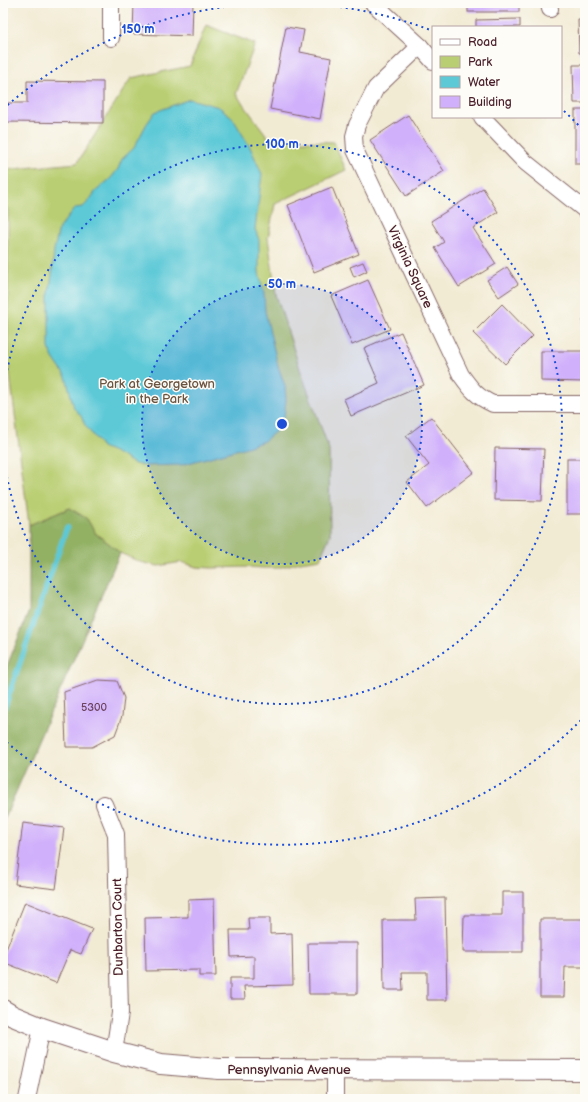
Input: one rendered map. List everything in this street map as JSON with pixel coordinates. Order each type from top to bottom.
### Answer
[{"type":"street","points":[[111,3],[111,38]]},
{"type":"street","points":[[373,3],[420,46],[432,60]]},
{"type":"street","name":"Virginia Square","points":[[420,46],[376,88],[357,125],[354,136],[355,150],[460,375],[472,391],[484,400],[493,404],[585,404]]},
{"type":"street","points":[[483,118],[525,162],[585,210]]},
{"type":"street","name":"Dunbarton Court","points":[[104,804],[116,834],[120,1012],[114,1052]]},
{"type":"street","name":"Pennsylvania Avenue","points":[[3,1010],[13,1016],[42,1028],[114,1052],[161,1064],[219,1069],[585,1070]]},
{"type":"street","points":[[27,1099],[42,1028]]},
{"type":"street","points":[[335,1070],[335,1099]]},
{"type":"green space","name":"Park at Georgetown in the Park","points":[[206,25],[255,44],[236,94],[270,140],[334,142],[346,170],[275,204],[268,238],[276,295],[301,372],[329,449],[330,535],[320,559],[300,562],[278,568],[196,567],[182,562],[158,566],[140,562],[120,553],[96,534],[87,519],[70,508],[29,525],[8,359],[8,209],[3,206],[3,170],[77,163],[131,78],[190,66]]},
{"type":"green space","points":[[70,508],[87,519],[96,534],[120,553],[3,822],[3,676],[29,611],[29,525]]},
{"type":"water","points":[[190,99],[219,107],[232,117],[250,147],[262,174],[255,229],[259,240],[259,272],[264,294],[265,311],[278,366],[285,386],[286,400],[284,417],[276,431],[264,441],[247,447],[181,465],[145,466],[135,464],[102,447],[74,408],[66,377],[53,358],[49,348],[49,293],[54,250],[59,228],[75,208],[83,207],[95,192],[111,178],[118,169],[122,159],[134,148],[146,125],[155,112]]},
{"type":"building","points":[[134,3],[193,3],[192,36],[133,34]]},
{"type":"building","points":[[468,3],[519,3],[519,12],[468,12]]},
{"type":"building","points":[[520,19],[520,26],[476,26],[476,20]]},
{"type":"building","points":[[578,20],[585,20],[585,53],[579,53]]},
{"type":"building","points":[[286,27],[304,30],[300,52],[331,58],[320,119],[270,109]]},
{"type":"building","points":[[573,65],[585,65],[585,103],[574,103]]},
{"type":"building","points":[[27,81],[103,82],[103,123],[3,122],[3,103],[27,103]]},
{"type":"building","points":[[575,110],[585,110],[585,164],[575,164]]},
{"type":"building","points":[[408,115],[444,171],[406,196],[370,140]]},
{"type":"building","points":[[332,187],[359,254],[314,272],[288,205]]},
{"type":"building","points":[[483,188],[498,212],[473,228],[496,264],[459,287],[435,248],[444,242],[431,221]]},
{"type":"building","points":[[363,262],[367,271],[354,277],[350,267]]},
{"type":"building","points":[[507,267],[518,284],[499,297],[487,280]]},
{"type":"building","points":[[368,280],[390,329],[352,345],[331,296]]},
{"type":"building","points":[[502,304],[533,336],[505,364],[473,333]]},
{"type":"building","points":[[583,320],[585,320],[585,382],[541,381],[541,351],[583,351]]},
{"type":"building","points":[[401,332],[424,385],[351,416],[344,399],[379,383],[364,348]]},
{"type":"building","points":[[431,417],[474,472],[427,508],[407,482],[429,465],[406,436]]},
{"type":"building","points":[[495,448],[544,449],[542,501],[494,500]]},
{"type":"building","points":[[567,459],[585,459],[585,514],[567,514]]},
{"type":"building","points":[[98,680],[117,681],[124,698],[122,716],[115,735],[92,747],[66,747],[64,692]]},
{"type":"building","points":[[23,823],[64,828],[56,889],[15,884]]},
{"type":"building","points":[[502,892],[523,892],[523,952],[463,952],[464,915],[502,915]]},
{"type":"building","points":[[445,898],[447,1000],[427,1000],[427,972],[402,972],[403,990],[384,990],[383,920],[416,920],[415,899]]},
{"type":"building","points":[[214,899],[216,976],[199,976],[199,970],[146,971],[145,918],[188,917],[188,900]]},
{"type":"building","points":[[25,902],[92,929],[81,954],[70,950],[56,983],[3,962],[3,957]]},
{"type":"building","points":[[248,918],[270,918],[270,934],[292,933],[293,985],[244,986],[245,999],[230,999],[230,978],[254,978],[254,956],[231,957],[230,930],[249,930]]},
{"type":"building","points":[[540,919],[585,919],[585,967],[565,967],[564,997],[540,997]]},
{"type":"building","points":[[308,943],[357,943],[357,994],[309,994]]},
{"type":"waterway","points":[[3,712],[67,527]]}]
